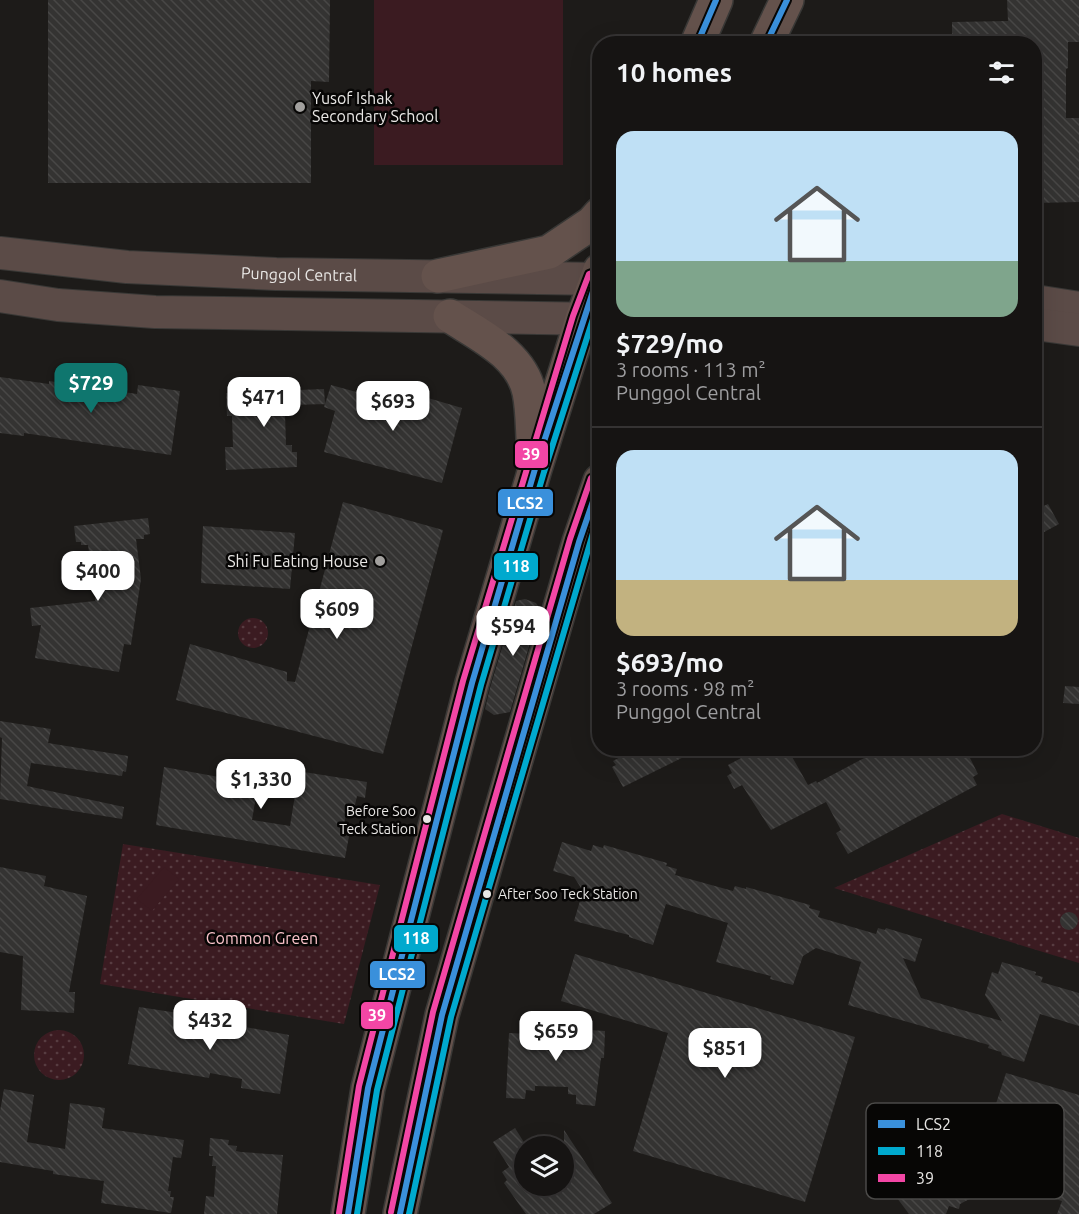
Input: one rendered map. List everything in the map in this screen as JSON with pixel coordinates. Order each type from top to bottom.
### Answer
[{"type":"main road","points":[[700,36],[716,0]]},
{"type":"main road","points":[[770,36],[787,0]]},
{"type":"main road","points":[[438,276],[549,252],[592,224]]},
{"type":"main road","name":"Punggol Central","points":[[0,253],[127,267],[276,274],[592,276]]},
{"type":"main road","points":[[0,296],[58,305],[155,312],[591,319],[535,469],[472,683],[370,1077],[348,1214]]},
{"type":"main road","points":[[1042,302],[1079,308]]},
{"type":"main road","points":[[450,316],[498,347],[518,368],[529,390],[535,469]]},
{"type":"main road","points":[[1042,325],[1079,330]]},
{"type":"main road","points":[[400,1214],[442,1015],[579,542],[592,504]]},
{"type":"green space","points":[[374,0],[563,0],[563,165],[374,165]]},
{"type":"green space","points":[[253,618],[259,619],[267,627],[267,639],[259,647],[253,648],[247,647],[239,639],[238,633],[239,627],[247,619]]},
{"type":"green space","points":[[1002,814],[1079,838],[1079,963],[834,888]]},
{"type":"green space","name":"Common Green","points":[[123,844],[380,885],[344,1024],[100,984]]},
{"type":"green space","points":[[164,867],[179,879],[152,911],[137,899]]},
{"type":"green space","points":[[54,1030],[64,1030],[77,1037],[84,1050],[84,1060],[77,1073],[64,1080],[54,1080],[45,1076],[38,1069],[34,1060],[34,1050],[38,1041],[45,1034]]},
{"type":"building","points":[[48,0],[330,0],[329,82],[311,81],[311,183],[48,183]]},
{"type":"building","points":[[1007,0],[1079,0],[1079,42],[1068,42],[1066,118],[1079,118],[1079,202],[1042,203],[1042,36],[952,36],[952,22],[1008,21]]},
{"type":"building","points":[[0,377],[49,384],[49,381],[137,394],[138,385],[180,391],[171,455],[24,433],[24,436],[0,433]]},
{"type":"building","points":[[331,385],[407,406],[411,393],[462,408],[442,483],[324,452],[335,411],[324,407]]},
{"type":"building","points":[[324,389],[325,404],[292,405],[292,414],[285,414],[286,445],[292,445],[292,452],[297,452],[297,467],[226,470],[225,447],[233,447],[232,416],[227,416],[226,393]]},
{"type":"building","points":[[343,502],[443,530],[383,754],[176,700],[190,644],[287,672],[287,681],[295,682]]},
{"type":"building","points":[[1048,504],[1059,524],[1042,533],[1042,507]]},
{"type":"building","points":[[148,518],[150,534],[144,535],[144,539],[136,539],[141,579],[131,645],[124,644],[119,672],[35,658],[41,625],[32,626],[30,608],[95,601],[104,551],[89,552],[88,545],[76,542],[74,526]]},
{"type":"building","points":[[203,526],[295,533],[290,589],[201,583]]},
{"type":"building","points":[[525,599],[536,603],[540,609],[510,712],[494,715],[485,709],[490,688],[516,601]]},
{"type":"building","points":[[1065,686],[1079,687],[1079,704],[1063,703]]},
{"type":"building","points":[[0,721],[51,729],[48,743],[128,756],[126,772],[123,771],[122,776],[31,763],[27,786],[124,807],[122,819],[0,799],[2,738],[0,737]]},
{"type":"building","points":[[622,756],[686,756],[623,787],[612,767],[616,765],[613,761]]},
{"type":"building","points":[[745,756],[792,756],[808,785],[816,781],[817,783],[868,756],[969,756],[978,774],[973,777],[977,785],[848,854],[836,833],[841,830],[826,802],[771,830],[742,785],[734,789],[727,776],[732,773],[728,765]]},
{"type":"building","points":[[164,767],[258,784],[252,820],[290,826],[295,795],[290,794],[292,785],[282,784],[285,769],[367,782],[365,798],[357,796],[355,805],[348,804],[342,835],[349,836],[345,858],[156,825]]},
{"type":"building","points":[[562,842],[591,851],[593,845],[603,848],[604,845],[667,863],[666,866],[677,869],[675,875],[733,891],[735,886],[746,889],[746,887],[810,905],[809,908],[820,911],[818,917],[876,934],[878,928],[885,930],[886,928],[922,939],[915,962],[903,958],[921,998],[1002,1021],[985,995],[992,972],[998,974],[1002,962],[1036,972],[1035,975],[1043,977],[1041,982],[1079,993],[1079,1026],[1040,1014],[1024,1062],[1002,1055],[1001,1052],[988,1048],[989,1045],[848,1005],[861,962],[816,948],[803,956],[793,985],[770,979],[771,976],[716,962],[728,923],[666,904],[653,945],[629,937],[629,935],[574,921],[583,891],[574,877],[553,871]]},
{"type":"building","points":[[0,867],[46,876],[44,886],[87,896],[69,992],[75,992],[74,1013],[21,1010],[23,956],[0,952]]},
{"type":"building","points":[[1069,912],[1075,915],[1078,921],[1075,927],[1069,930],[1063,927],[1060,921],[1063,915]]},
{"type":"building","points":[[575,954],[855,1037],[805,1202],[633,1151],[668,1033],[561,1001]]},
{"type":"building","points":[[139,1007],[178,1013],[175,1031],[210,1037],[213,1021],[289,1035],[280,1094],[241,1088],[242,1079],[210,1073],[209,1078],[128,1064]]},
{"type":"building","points":[[530,1026],[605,1031],[604,1058],[601,1058],[595,1106],[576,1104],[576,1095],[568,1094],[568,1087],[535,1086],[535,1091],[526,1090],[525,1099],[506,1098],[509,1033],[529,1034]]},
{"type":"building","points":[[1006,1073],[1079,1095],[1079,1214],[1057,1214],[1062,1201],[1055,1199],[1064,1199],[1064,1103],[996,1103]]},
{"type":"building","points":[[4,1089],[34,1095],[27,1142],[65,1149],[70,1103],[105,1108],[102,1128],[184,1140],[181,1158],[173,1157],[168,1191],[171,1191],[170,1197],[174,1197],[171,1213],[101,1203],[104,1181],[53,1174],[53,1171],[0,1162],[0,1111]]},
{"type":"building","points":[[515,1128],[520,1136],[514,1136],[514,1196],[574,1196],[574,1145],[612,1203],[594,1214],[526,1214],[504,1183],[507,1180],[502,1172],[509,1167],[493,1142]]},
{"type":"building","points":[[210,1138],[229,1140],[228,1145],[237,1146],[236,1151],[283,1155],[277,1214],[204,1214],[206,1196],[214,1197],[216,1166],[212,1166],[213,1156],[209,1156]]},
{"type":"building","points":[[898,1199],[969,1199],[960,1204],[959,1209],[949,1206],[946,1214],[909,1214]]},
{"type":"transit line","name":"LCS2","points":[[700,36],[716,0]]},
{"type":"transit line","name":"LCS2","points":[[770,36],[787,0]]},
{"type":"transit line","name":"39","points":[[339,1213],[359,1086],[463,681],[573,316],[589,274],[592,273]]},
{"type":"transit line","name":"LCS2","points":[[348,1214],[368,1088],[472,683],[535,469],[592,294]]},
{"type":"transit line","name":"118","points":[[357,1214],[377,1090],[481,685],[544,472],[592,322]]},
{"type":"transit line","name":"39","points":[[391,1212],[433,1012],[570,539],[591,478]]},
{"type":"transit line","name":"LCS2","points":[[400,1214],[442,1015],[579,542],[592,504]]},
{"type":"transit line","name":"118","points":[[409,1214],[451,1017],[592,536]]},
{"type":"place","name":"Yusof Ishak Secondary School","points":[[300,107]]},
{"type":"place","name":"Shi Fu Eating House","points":[[380,561]]},
{"type":"place","name":"Before Soo Teck Station","points":[[427,819]]},
{"type":"place","name":"After Soo Teck Station","points":[[487,894]]}]
